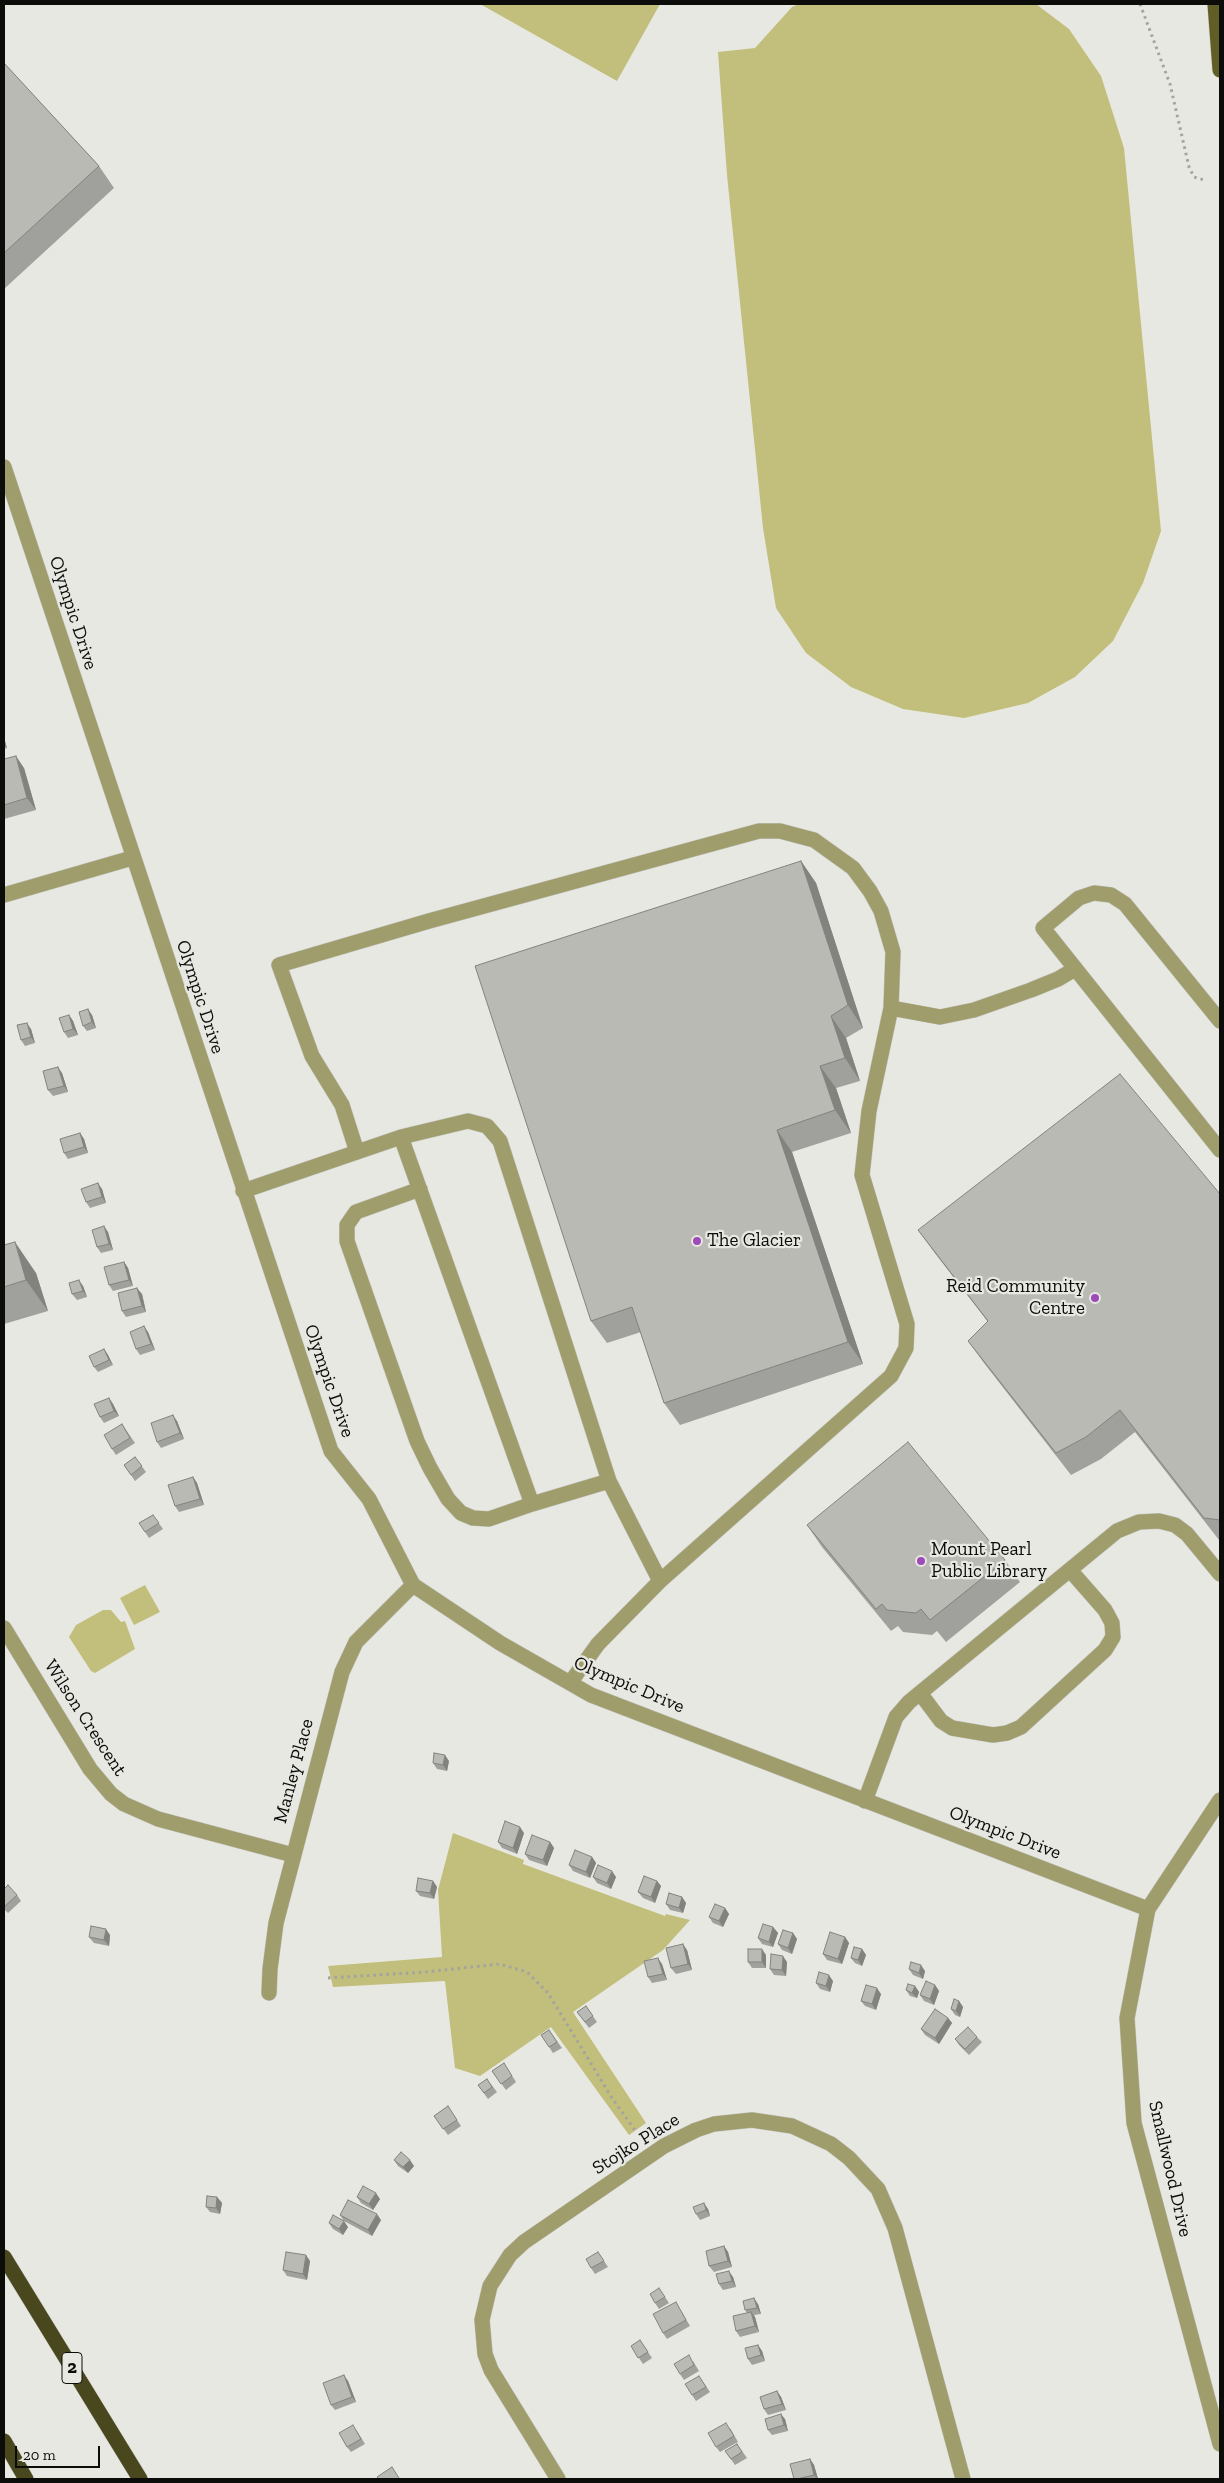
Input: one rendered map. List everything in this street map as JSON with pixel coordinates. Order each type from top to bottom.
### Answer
[{"type":"highway","name":"2","points":[[4,2257],[140,2479]]},
{"type":"highway","points":[[4,2441],[26,2479]]},
{"type":"main road","points":[[1215,4],[1220,70]]},
{"type":"street","name":"Olympic Drive","points":[[4,467],[132,858],[331,1451],[368,1499],[413,1585],[500,1643],[591,1695],[1148,1909]]},
{"type":"street","points":[[357,1152],[342,1105],[312,1056],[278,965],[429,921],[759,831],[780,831],[814,840],[854,868],[881,911],[892,952],[891,1008],[868,1111],[862,1174],[907,1324],[906,1348],[891,1376],[660,1581],[598,1644],[570,1683]]},
{"type":"street","points":[[4,895],[132,858]]},
{"type":"street","points":[[1220,1021],[1125,904],[1111,895],[1094,894],[1078,898],[1043,928],[1220,1150]]},
{"type":"street","points":[[891,1008],[940,1017],[965,1012],[1031,990],[1058,979],[1075,969]]},
{"type":"street","points":[[243,1191],[402,1137],[468,1121],[487,1126],[500,1140],[609,1481],[660,1581]]},
{"type":"street","points":[[402,1137],[532,1504]]},
{"type":"street","points":[[420,1189],[356,1212],[347,1225],[347,1241],[414,1432],[430,1468],[448,1499],[461,1513],[473,1518],[488,1519],[609,1481]]},
{"type":"street","points":[[865,1800],[896,1717],[920,1693],[1117,1531],[1139,1522],[1159,1521],[1176,1525],[1187,1534],[1220,1574]]},
{"type":"street","points":[[920,1693],[941,1721],[952,1728],[993,1735],[1008,1733],[1021,1727],[1105,1650],[1113,1637],[1112,1623],[1105,1610],[1070,1570]]},
{"type":"street","name":"Manley Place","points":[[269,1993],[272,1946],[293,1855],[342,1672],[348,1656],[366,1630],[413,1585]]},
{"type":"street","name":"Wilson Crescent","points":[[4,1628],[90,1769],[110,1794],[124,1804],[158,1819],[293,1855]]},
{"type":"street","name":"Smallwood Drive","points":[[1220,1800],[1148,1909],[1126,2018],[1134,2123],[1220,2444]]},
{"type":"street","name":"Stojko Place","points":[[558,2479],[491,2370],[485,2354],[482,2320],[490,2286],[510,2255],[524,2242],[664,2146],[696,2130],[714,2124],[752,2120],[792,2126],[831,2144],[849,2158],[878,2189],[895,2228],[963,2479]]},
{"type":"path","points":[[1140,4],[1170,84],[1189,167],[1194,177],[1204,180]]},
{"type":"path","points":[[328,1978],[417,1973],[500,1964],[527,1972],[548,1993],[612,2098],[637,2133]]},
{"type":"shaded area","points":[[480,4],[660,4],[617,81]]},
{"type":"shaded area","points":[[799,4],[1036,4],[1069,29],[1101,76],[1124,148],[1161,531],[1143,583],[1113,641],[1075,677],[1028,703],[964,718],[903,709],[851,687],[806,653],[776,608],[763,528],[727,175],[718,52],[755,48],[792,7]]},
{"type":"shaded area","points":[[145,1585],[160,1612],[134,1625],[120,1598]]},
{"type":"shaded area","points":[[103,1610],[111,1610],[121,1622],[125,1621],[135,1649],[95,1673],[91,1671],[69,1637],[76,1625]]},
{"type":"shaded area","points":[[453,1833],[524,1860],[523,1864],[665,1916],[666,1914],[690,1920],[663,1950],[573,2012],[646,2123],[629,2135],[551,2027],[480,2076],[455,2068],[445,1981],[333,1987],[328,1966],[442,1957],[438,1890]]},
{"type":"building","points":[[4,63],[99,166],[4,253]]},
{"type":"building","points":[[16,756],[27,798],[4,805],[4,759]]},
{"type":"building","name":"The Glacier","points":[[801,861],[848,1005],[831,1016],[845,1058],[820,1066],[835,1110],[777,1130],[848,1342],[664,1403],[632,1307],[591,1321],[475,966]]},
{"type":"building","points":[[88,1009],[92,1022],[83,1026],[79,1012]]},
{"type":"building","points":[[69,1015],[73,1029],[64,1032],[59,1018]]},
{"type":"building","points":[[27,1023],[31,1037],[21,1040],[17,1025]]},
{"type":"building","points":[[58,1067],[64,1086],[48,1090],[43,1071]]},
{"type":"building","name":"Reid Community Centre","points":[[1120,1074],[1220,1194],[1220,1520],[1204,1518],[1120,1410],[1086,1437],[1056,1453],[968,1341],[988,1321],[918,1230]]},
{"type":"building","points":[[80,1133],[84,1147],[64,1153],[60,1139]]},
{"type":"building","points":[[98,1183],[102,1197],[86,1202],[81,1189]]},
{"type":"building","points":[[104,1226],[109,1244],[97,1247],[92,1230]]},
{"type":"building","points":[[15,1242],[26,1280],[4,1287],[4,1245]]},
{"type":"building","points":[[124,1262],[129,1280],[109,1285],[104,1267]]},
{"type":"building","points":[[79,1280],[83,1291],[72,1294],[69,1283]]},
{"type":"building","points":[[137,1288],[142,1306],[122,1311],[118,1293]]},
{"type":"building","points":[[144,1326],[151,1344],[136,1349],[130,1332]]},
{"type":"building","points":[[104,1349],[109,1360],[94,1367],[89,1356]]},
{"type":"building","points":[[109,1398],[114,1411],[100,1417],[94,1404]]},
{"type":"building","points":[[173,1415],[180,1433],[157,1442],[151,1423]]},
{"type":"building","points":[[122,1424],[130,1438],[112,1449],[104,1435]]},
{"type":"building","points":[[908,1442],[1005,1560],[930,1620],[921,1609],[916,1613],[887,1610],[882,1604],[876,1609],[807,1525]]},
{"type":"building","points":[[135,1457],[142,1466],[131,1475],[124,1465]]},
{"type":"building","points":[[193,1477],[200,1499],[175,1506],[168,1485]]},
{"type":"building","points":[[153,1515],[159,1523],[145,1532],[139,1523]]},
{"type":"building","points":[[434,1753],[445,1755],[443,1765],[433,1763]]},
{"type":"building","points":[[505,1821],[520,1827],[513,1848],[498,1842]]},
{"type":"building","points":[[532,1835],[550,1842],[543,1860],[525,1854]]},
{"type":"building","points":[[575,1850],[592,1857],[586,1872],[569,1865]]},
{"type":"building","points":[[598,1865],[612,1871],[607,1883],[593,1877]]},
{"type":"building","points":[[644,1876],[657,1881],[651,1897],[638,1892]]},
{"type":"building","points":[[418,1878],[433,1881],[430,1893],[416,1891]]},
{"type":"building","points":[[8,1885],[17,1895],[4,1907],[4,1889]]},
{"type":"building","points":[[669,1893],[682,1897],[679,1908],[666,1904]]},
{"type":"building","points":[[715,1904],[725,1908],[719,1921],[709,1917]]},
{"type":"building","points":[[763,1924],[773,1927],[769,1942],[758,1938]]},
{"type":"building","points":[[91,1926],[106,1929],[104,1940],[89,1937]]},
{"type":"building","points":[[783,1930],[793,1933],[788,1948],[778,1944]]},
{"type":"building","points":[[830,1932],[845,1937],[838,1959],[823,1954]]},
{"type":"building","points":[[683,1944],[688,1964],[671,1968],[666,1948]]},
{"type":"building","points":[[854,1947],[862,1949],[858,1960],[851,1958]]},
{"type":"building","points":[[748,1949],[762,1949],[762,1962],[748,1962]]},
{"type":"building","points":[[771,1954],[783,1956],[782,1970],[770,1969]]},
{"type":"building","points":[[658,1958],[663,1974],[648,1977],[644,1961]]},
{"type":"building","points":[[911,1962],[921,1965],[919,1973],[909,1969]]},
{"type":"building","points":[[819,1972],[829,1975],[826,1986],[816,1983]]},
{"type":"building","points":[[926,1981],[935,1985],[930,1999],[920,1995]]},
{"type":"building","points":[[908,1984],[915,1986],[912,1993],[906,1990]]},
{"type":"building","points":[[866,1985],[877,1988],[872,2004],[861,2001]]},
{"type":"building","points":[[954,1999],[959,2001],[956,2011],[951,2009]]},
{"type":"building","points":[[586,2006],[593,2016],[585,2022],[577,2012]]},
{"type":"building","points":[[935,2009],[948,2018],[935,2038],[921,2029]]},
{"type":"building","points":[[968,2027],[977,2037],[965,2049],[955,2039]]},
{"type":"building","points":[[549,2030],[557,2042],[549,2047],[541,2035]]},
{"type":"building","points":[[504,2063],[512,2076],[501,2084],[492,2071]]},
{"type":"building","points":[[487,2079],[492,2087],[484,2093],[478,2085]]},
{"type":"building","points":[[448,2106],[457,2120],[443,2129],[434,2116]]},
{"type":"building","points":[[401,2152],[410,2160],[403,2167],[394,2160]]},
{"type":"building","points":[[363,2186],[376,2193],[369,2204],[357,2197]]},
{"type":"building","points":[[207,2196],[217,2197],[216,2208],[206,2207]]},
{"type":"building","points":[[348,2200],[377,2214],[368,2230],[340,2215]]},
{"type":"building","points":[[704,2203],[706,2210],[696,2214],[693,2207]]},
{"type":"building","points":[[333,2215],[344,2221],[339,2229],[329,2223]]},
{"type":"building","points":[[724,2246],[728,2261],[709,2266],[706,2251]]},
{"type":"building","points":[[286,2252],[306,2255],[303,2274],[283,2270]]},
{"type":"building","points":[[598,2252],[604,2261],[591,2268],[586,2259]]},
{"type":"building","points":[[729,2271],[732,2281],[719,2284],[716,2274]]},
{"type":"building","points":[[659,2288],[665,2297],[655,2303],[650,2294]]},
{"type":"building","points":[[754,2298],[757,2308],[745,2310],[743,2301]]},
{"type":"building","points":[[676,2302],[686,2320],[663,2333],[653,2314]]},
{"type":"building","points":[[751,2312],[755,2326],[736,2331],[733,2316]]},
{"type":"building","points":[[640,2340],[648,2352],[638,2358],[631,2346]]},
{"type":"building","points":[[758,2345],[761,2355],[748,2359],[745,2348]]},
{"type":"building","points":[[689,2355],[694,2365],[680,2374],[674,2364]]},
{"type":"building","points":[[344,2375],[352,2397],[331,2405],[323,2383]]},
{"type":"building","points":[[699,2376],[706,2387],[692,2395],[685,2384]]},
{"type":"building","points":[[777,2391],[782,2404],[764,2409],[760,2397]]},
{"type":"building","points":[[781,2414],[784,2425],[768,2430],[765,2419]]},
{"type":"building","points":[[726,2423],[734,2436],[716,2447],[708,2433]]},
{"type":"building","points":[[353,2425],[361,2439],[347,2447],[339,2433]]},
{"type":"building","points":[[737,2444],[742,2452],[731,2459],[725,2451]]},
{"type":"building","points":[[810,2459],[814,2475],[794,2479],[790,2464]]},
{"type":"building","points":[[392,2467],[399,2478],[379,2479],[377,2477]]},
{"type":"place","name":"The Glacier","points":[[697,1241]]},
{"type":"place","name":"Reid Community Centre","points":[[1095,1298]]},
{"type":"place","name":"Mount Pearl Public Library","points":[[921,1561]]}]
